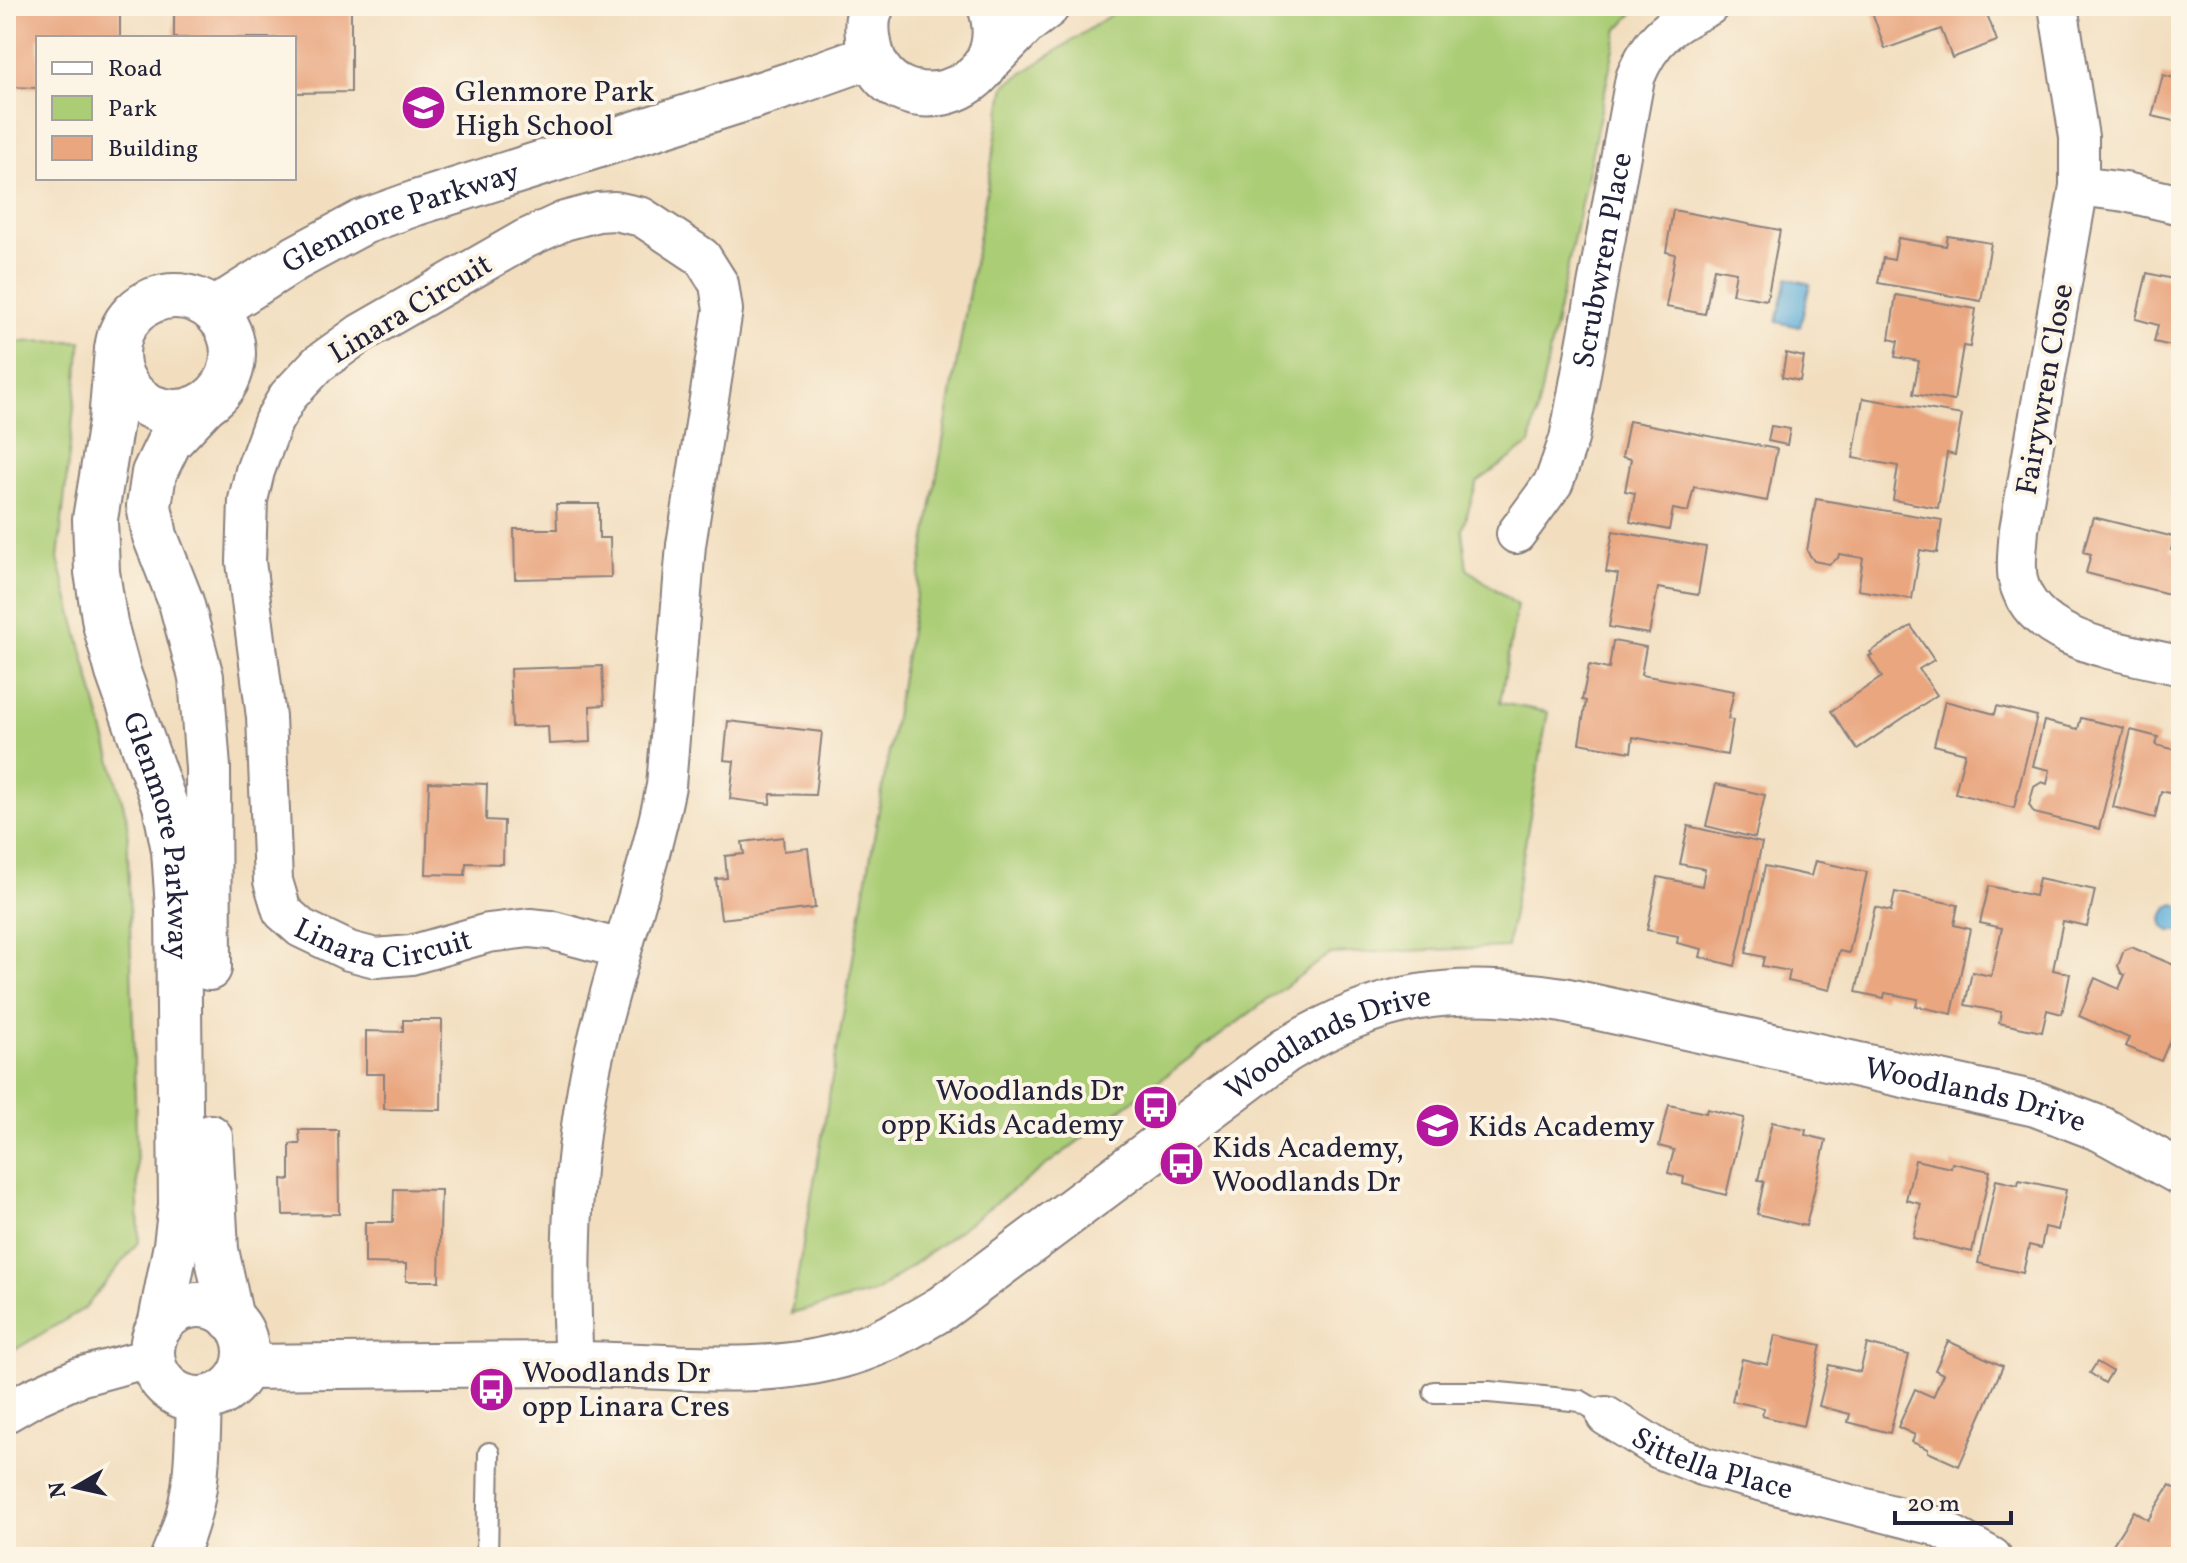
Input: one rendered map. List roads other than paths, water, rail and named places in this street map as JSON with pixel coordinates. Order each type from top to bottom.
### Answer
[{"type":"main road","points":[[990,6],[995,20],[995,40],[990,59]]},
{"type":"main road","points":[[870,8],[867,34],[871,56],[883,74],[899,87],[918,94],[940,95],[960,89],[977,76],[1025,23],[1047,6]]},
{"type":"main road","name":"Glenmore Parkway","points":[[214,310],[296,258],[363,222],[871,56]]},
{"type":"main road","points":[[170,296],[190,298],[214,310],[230,335],[233,355],[230,374],[220,392],[204,405],[180,411],[160,411],[141,402],[127,388],[117,350],[121,331],[132,314],[150,301],[170,296]]},
{"type":"main road","name":"Glenmore Parkway","points":[[117,350],[111,422],[95,519],[97,572],[105,624],[118,672],[165,805],[174,850],[178,908],[181,1205],[156,1341]]},
{"type":"main road","name":"Glenmore Parkway","points":[[204,405],[169,442],[154,473],[149,506],[155,536],[181,602],[201,677],[208,768],[212,1211],[216,1250],[231,1319]]},
{"type":"main road","name":"Woodlands Drive","points":[[244,1367],[574,1364],[757,1368],[803,1364],[851,1353],[901,1333],[942,1308],[1285,1051],[1326,1026],[1372,1008],[1417,997],[1462,991],[1514,993],[1563,1000],[2036,1104],[2101,1129],[2181,1173]]},
{"type":"main road","points":[[202,1305],[218,1309],[231,1319],[244,1340],[244,1367],[227,1390],[214,1397],[199,1399],[173,1391],[163,1382],[155,1370],[156,1341],[171,1314],[186,1307],[202,1305]]},
{"type":"main road","points":[[173,1557],[184,1532],[196,1485],[199,1399]]},
{"type":"street","name":"Scrubwren Place","points":[[1516,534],[1554,482],[1569,439],[1635,78],[1649,47],[1660,36],[1709,6]]},
{"type":"street","name":"Fairywren Close","points":[[2058,6],[2079,137],[2079,186],[2019,530],[2018,579],[2032,609],[2062,633],[2181,666]]},
{"type":"street","points":[[2079,186],[2125,192],[2181,205]]},
{"type":"street","name":"Linara Circuit","points":[[574,1364],[570,1269],[574,1181],[595,1051],[621,949],[660,819],[666,786],[686,545],[723,310],[719,284],[702,257],[642,217],[615,211],[582,215],[525,239],[361,333],[318,364],[288,396],[273,422],[255,471],[245,534],[266,717],[273,881],[282,911],[290,921],[349,951],[376,958],[411,955],[488,933],[530,928],[550,930],[621,949]]},
{"type":"street","points":[[6,1413],[156,1341]]},
{"type":"street","name":"Sittella Place","points":[[1606,1416],[1659,1449],[1705,1467],[1936,1526],[1992,1557]]},
{"type":"lane","name":"Sittella Place","points":[[1434,1392],[1489,1392],[1580,1401],[1606,1416]]},
{"type":"lane","points":[[487,1557],[489,1453]]},
{"type":"water","points":[[1787,278],[1810,284],[1800,327],[1777,322]]},
{"type":"water","points":[[2175,904],[2181,907],[2181,931],[2170,931],[2164,927],[2162,919],[2168,907]]},
{"type":"place","name":"Glenmore Park High School","points":[[424,108]]},
{"type":"place","name":"Woodlands Dr opp Kids Academy","points":[[1155,1107]]},
{"type":"place","name":"Kids Academy","points":[[1437,1126]]},
{"type":"place","name":"Kids Academy, Woodlands Dr","points":[[1181,1164]]},
{"type":"place","name":"Woodlands Dr opp Linara Cres","points":[[491,1389]]}]
